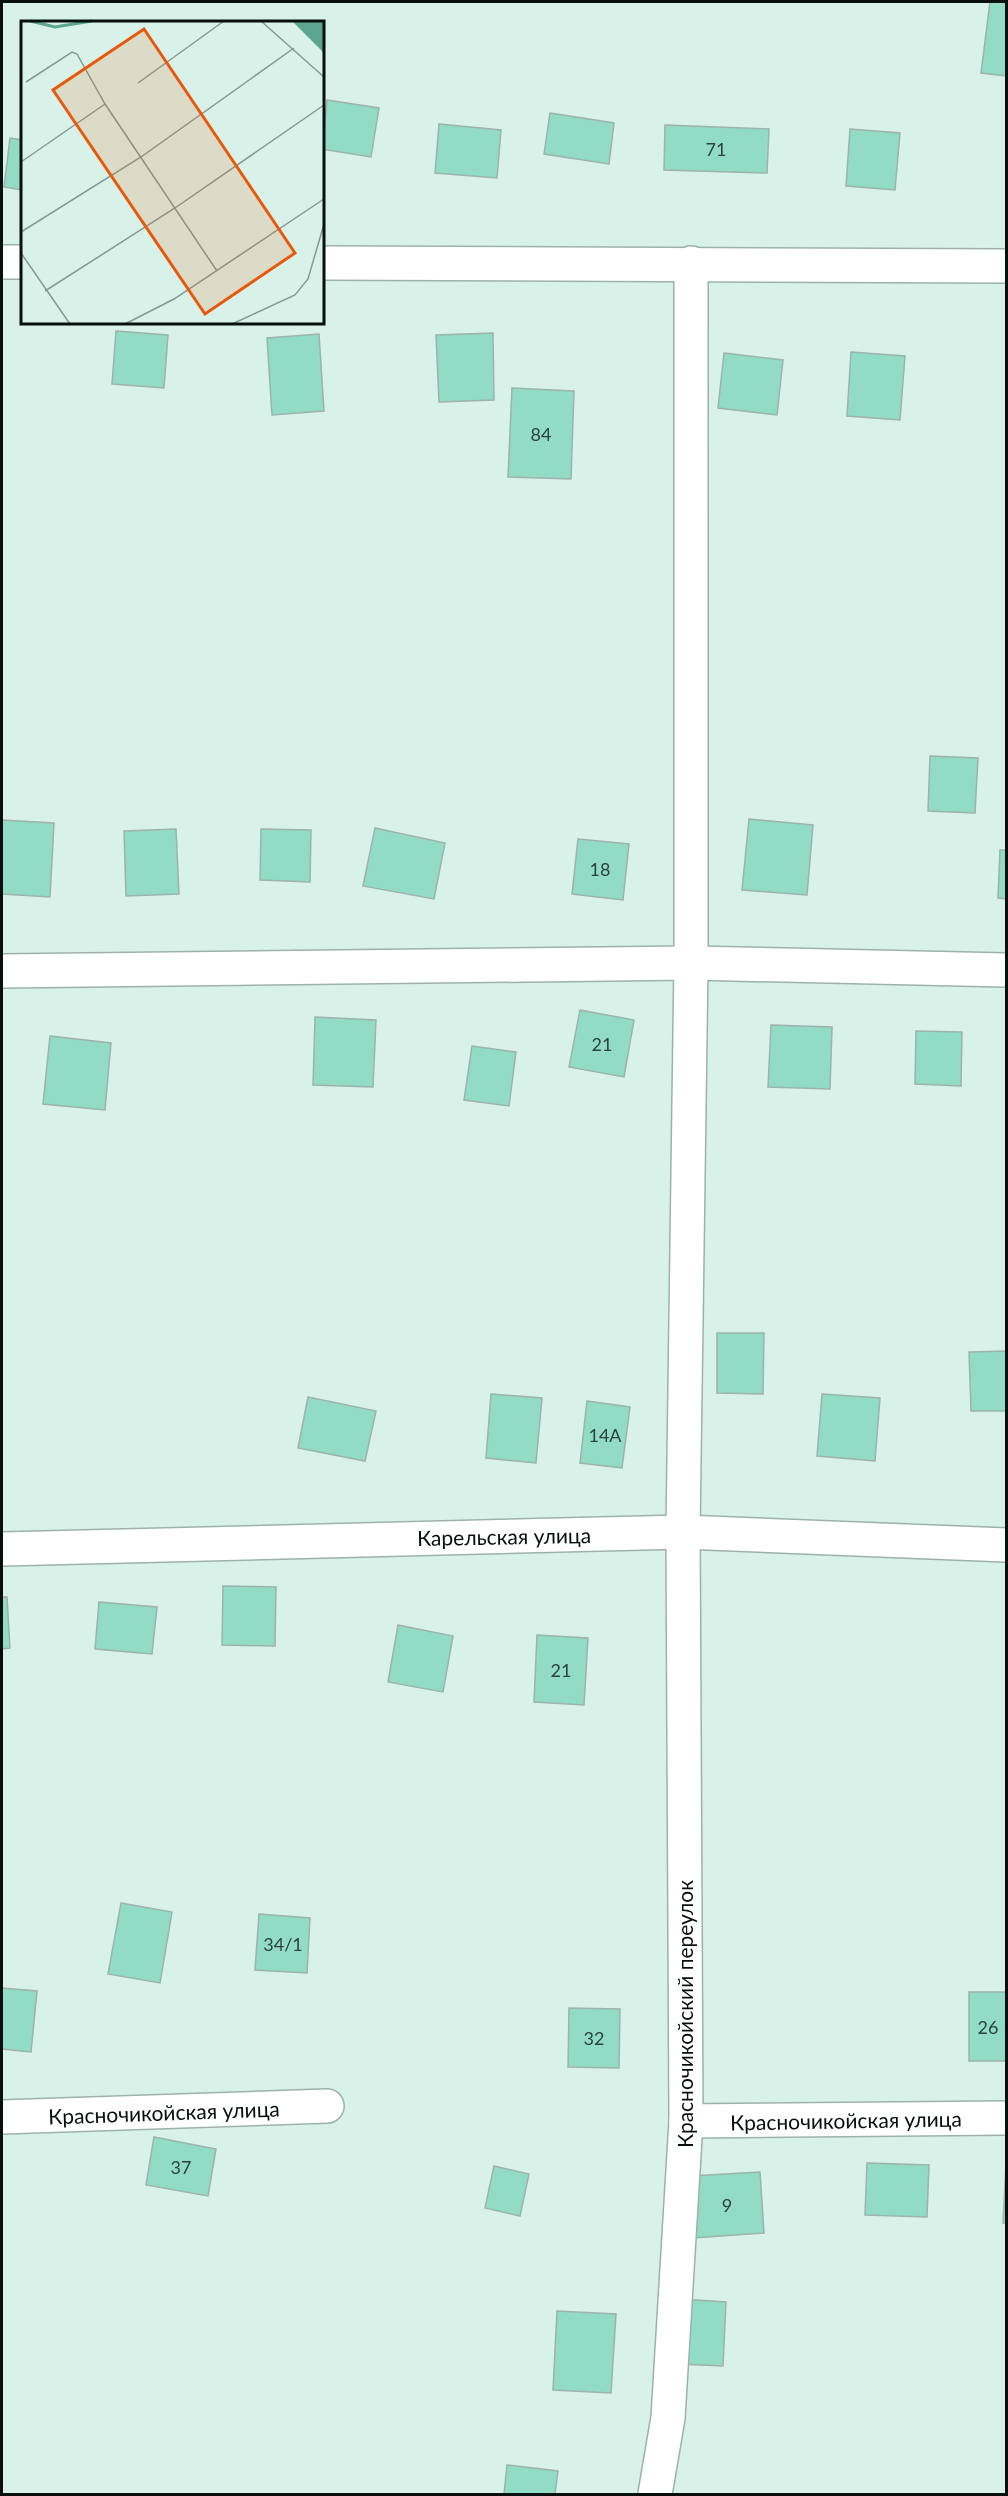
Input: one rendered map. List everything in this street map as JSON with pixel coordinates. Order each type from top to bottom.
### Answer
[{"type":"street","points":[[2,262],[21,262]]},
{"type":"street","points":[[324,262],[1006,266]]},
{"type":"street","name":"Красночикойский переулок","points":[[655,2494],[668,2418],[686,2121],[683,1532],[691,963],[692,263]]},
{"type":"street","points":[[2,971],[691,963],[1006,970]]},
{"type":"street","name":"Карельская улица","points":[[2,1549],[683,1532],[1006,1545]]},
{"type":"street","name":"Красночикойская улица","points":[[2,2117],[327,2106]]},
{"type":"street","name":"Красночикойская улица","points":[[686,2121],[1006,2118]]},
{"type":"building","points":[[990,2],[1006,2],[1006,76],[981,73]]},
{"type":"building","points":[[327,100],[379,108],[371,157],[324,149]]},
{"type":"building","points":[[550,113],[614,123],[609,164],[544,154]]},
{"type":"building","points":[[439,124],[501,130],[497,178],[435,173]]},
{"type":"building","points":[[665,125],[769,129],[767,173],[664,170]]},
{"type":"building","points":[[850,129],[900,133],[895,190],[846,186]]},
{"type":"building","points":[[10,138],[21,140],[21,190],[4,187]]},
{"type":"building","points":[[116,331],[168,335],[164,388],[112,384]]},
{"type":"building","points":[[493,333],[494,400],[439,402],[436,335]]},
{"type":"building","points":[[319,334],[324,411],[272,415],[267,338]]},
{"type":"building","points":[[851,352],[905,356],[900,420],[847,416]]},
{"type":"building","points":[[724,353],[783,360],[777,415],[718,408]]},
{"type":"building","points":[[512,388],[574,391],[571,479],[508,477]]},
{"type":"building","points":[[930,756],[978,758],[975,813],[928,811]]},
{"type":"building","points":[[749,819],[813,825],[807,895],[742,890]]},
{"type":"building","points":[[2,820],[54,823],[50,897],[2,894]]},
{"type":"building","points":[[375,828],[445,843],[434,899],[363,886]]},
{"type":"building","points":[[176,829],[179,894],[126,896],[124,831]]},
{"type":"building","points":[[261,829],[311,830],[310,882],[260,880]]},
{"type":"building","points":[[578,839],[629,844],[623,900],[572,894]]},
{"type":"building","points":[[1000,850],[1006,850],[1006,899],[998,898]]},
{"type":"building","points":[[580,1010],[634,1020],[624,1077],[569,1067]]},
{"type":"building","points":[[315,1017],[376,1020],[373,1087],[313,1085]]},
{"type":"building","points":[[771,1025],[832,1027],[830,1089],[768,1087]]},
{"type":"building","points":[[916,1031],[962,1032],[961,1086],[915,1084]]},
{"type":"building","points":[[50,1036],[111,1043],[105,1110],[43,1104]]},
{"type":"building","points":[[472,1046],[516,1052],[509,1106],[464,1100]]},
{"type":"building","points":[[717,1333],[764,1333],[763,1394],[717,1393]]},
{"type":"building","points":[[1006,1351],[1006,1411],[971,1411],[969,1352]]},
{"type":"building","points":[[491,1394],[542,1398],[536,1463],[486,1458]]},
{"type":"building","points":[[822,1394],[880,1398],[875,1461],[817,1456]]},
{"type":"building","points":[[308,1397],[376,1411],[365,1461],[298,1448]]},
{"type":"building","points":[[587,1401],[630,1407],[622,1468],[580,1463]]},
{"type":"building","points":[[223,1586],[276,1587],[275,1646],[222,1645]]},
{"type":"building","points":[[2,1597],[7,1597],[10,1648],[2,1649]]},
{"type":"building","points":[[99,1602],[157,1607],[152,1654],[95,1649]]},
{"type":"building","points":[[398,1625],[453,1636],[443,1692],[388,1682]]},
{"type":"building","points":[[537,1635],[588,1638],[584,1705],[534,1702]]},
{"type":"building","points":[[121,1903],[172,1912],[160,1983],[108,1974]]},
{"type":"building","points":[[259,1914],[310,1918],[307,1973],[255,1970]]},
{"type":"building","points":[[2,1988],[37,1991],[31,2052],[2,2049]]},
{"type":"building","points":[[969,1992],[1006,1992],[1006,2061],[969,2061]]},
{"type":"building","points":[[569,2008],[620,2009],[619,2068],[568,2067]]},
{"type":"building","points":[[154,2137],[216,2149],[208,2196],[146,2185]]},
{"type":"building","points":[[867,2163],[929,2165],[927,2217],[865,2215]]},
{"type":"building","points":[[1006,2165],[1006,2223],[1003,2223]]},
{"type":"building","points":[[494,2166],[529,2174],[520,2216],[485,2208]]},
{"type":"building","points":[[760,2172],[764,2233],[693,2238],[690,2176]]},
{"type":"building","points":[[681,2299],[726,2302],[723,2366],[678,2364]]},
{"type":"building","points":[[557,2311],[616,2314],[611,2393],[553,2390]]},
{"type":"building","points":[[507,2465],[558,2471],[555,2494],[504,2494]]}]
